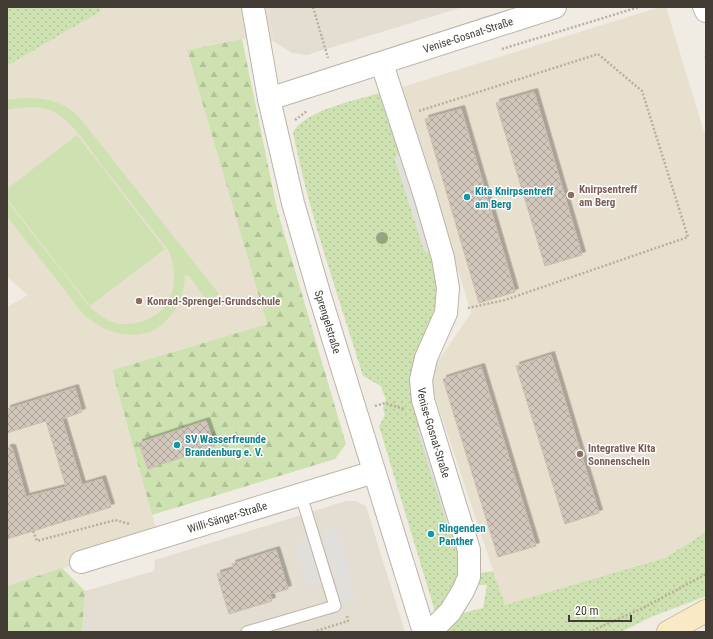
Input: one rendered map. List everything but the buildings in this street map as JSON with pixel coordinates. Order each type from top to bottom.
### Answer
[{"type":"main road","points":[[668,632],[706,611]]},
{"type":"street","name":"Sprengelstraße","points":[[253,7],[269,99],[295,210],[424,632]]},
{"type":"street","name":"Venise-Gosnat-Straße","points":[[269,99],[382,64],[555,7]]},
{"type":"street","points":[[704,7],[706,11]]},
{"type":"street","name":"Venise-Gosnat-Straße","points":[[382,64],[398,118],[425,196],[443,258],[448,288],[446,313],[426,358],[422,380],[424,400],[469,550],[469,577],[463,592],[450,612],[430,632]]},
{"type":"street","name":"Willi-Sänger-Straße","points":[[81,562],[374,472]]},
{"type":"lane","points":[[247,632],[267,629],[335,606],[301,495]]},
{"type":"path","points":[[313,7],[334,78]]},
{"type":"path","points":[[494,51],[639,7]]},
{"type":"path","points":[[706,52],[706,60]]},
{"type":"path","points":[[398,118],[598,54],[642,91],[688,237],[505,300],[446,313]]},
{"type":"path","points":[[292,126],[295,119],[310,108]]},
{"type":"path","points":[[385,403],[406,410]]},
{"type":"path","points":[[588,632],[645,607],[706,574]]},
{"type":"path","points":[[313,632],[348,621],[347,616]]},
{"type":"shaded area","name":"Konrad-Sprengel-Grundschule","points":[[100,7],[269,7],[273,41],[242,39],[187,50],[267,324],[112,370],[159,539],[7,586],[7,307],[28,295],[7,277],[7,66],[101,11]]},
{"type":"shaded area","points":[[269,7],[463,7],[307,55],[292,53],[273,41]]},
{"type":"shaded area","points":[[660,7],[666,7],[706,138],[706,532],[665,558],[505,606],[428,376],[471,313],[402,87]]},
{"type":"shaded area","points":[[401,147],[436,257],[424,250],[395,159]]},
{"type":"shaded area","points":[[423,419],[459,536],[449,531],[417,429]]},
{"type":"shaded area","points":[[346,501],[356,501],[366,506],[405,632],[82,632],[85,591],[154,571],[155,560]]},
{"type":"shaded area","points":[[336,527],[356,600],[341,604],[321,532]]},
{"type":"shaded area","points":[[308,539],[321,582],[307,587],[294,543]]},
{"type":"green space","points":[[7,7],[100,7],[101,11],[7,66]]},
{"type":"green space","points":[[242,39],[277,209],[346,444],[335,459],[152,515],[112,370],[267,324],[187,50]]},
{"type":"green space","points":[[383,92],[401,147],[395,159],[424,250],[436,257],[442,299],[421,357],[459,536],[464,575],[436,615],[379,426],[385,415],[383,408],[386,400],[381,386],[363,376],[307,193],[293,132],[309,117],[321,111]]},
{"type":"green space","points":[[24,98],[47,100],[60,104],[67,107],[79,117],[219,294],[208,302],[189,276],[185,276],[181,298],[175,310],[160,326],[153,331],[144,334],[135,335],[116,333],[107,330],[99,326],[84,314],[7,216],[7,201],[86,303],[98,314],[111,322],[119,324],[137,323],[153,317],[160,312],[169,300],[172,293],[174,280],[173,265],[169,251],[79,134],[66,120],[47,109],[24,107],[7,110],[7,100]]},
{"type":"green space","points":[[77,135],[165,249],[90,306],[7,199],[7,189]]},
{"type":"green space","points":[[706,532],[706,596],[651,617],[621,632],[443,632],[459,614],[483,608],[487,585],[474,585],[474,574],[493,571],[505,605],[665,558]]},
{"type":"green space","points":[[62,568],[85,591],[82,632],[7,632],[7,586]]},
{"type":"place","name":"Knirpsentreff am Berg","points":[[571,195]]},
{"type":"place","name":"Kita Knirpsentreff am Berg","points":[[467,197]]},
{"type":"place","name":"Konrad-Sprengel-Grundschule","points":[[139,301]]},
{"type":"place","name":"SV Wasserfreunde Brandenburg e. V.","points":[[177,445]]},
{"type":"place","name":"Integrative Kita Sonnenschein","points":[[580,454]]},
{"type":"place","name":"Ringenden Panther","points":[[431,534]]}]
